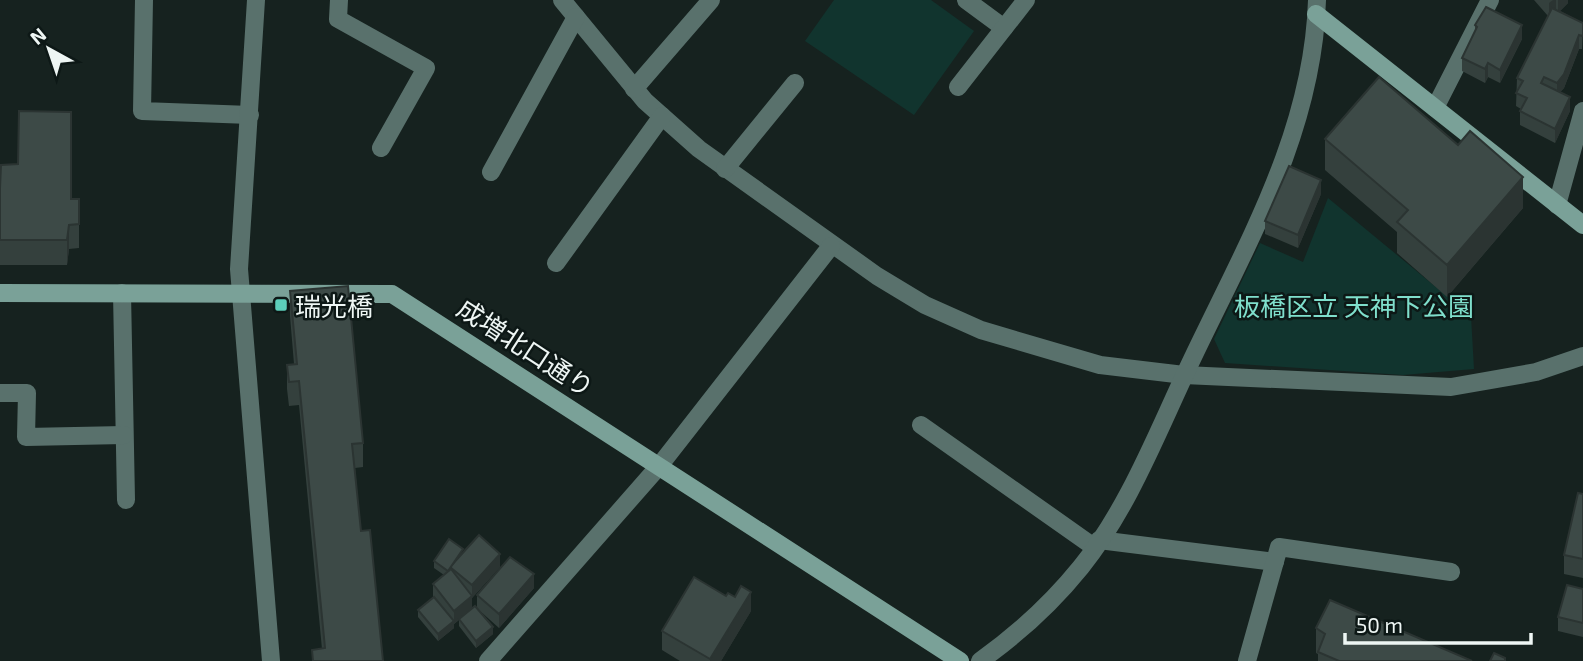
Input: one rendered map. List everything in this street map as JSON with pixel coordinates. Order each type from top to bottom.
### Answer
[{"type":"street","points":[[144,0],[142,111],[250,115]]},
{"type":"street","points":[[256,0],[239,269],[271,661]]},
{"type":"street","points":[[339,0],[338,19],[426,68],[381,148]]},
{"type":"street","points":[[562,0],[634,89],[725,169],[831,246],[925,305],[981,330],[1100,365],[1184,375],[1451,387],[1536,372],[1583,356]]},
{"type":"street","points":[[634,89],[710,0]]},
{"type":"street","points":[[966,0],[1004,28]]},
{"type":"street","points":[[958,87],[1026,0]]},
{"type":"street","points":[[1435,108],[1490,0]]},
{"type":"street","points":[[1317,7],[1435,108],[1583,225]]},
{"type":"street","points":[[980,661],[1032,621],[1081,566],[1122,504],[1267,204],[1288,152],[1308,76],[1317,7]]},
{"type":"street","points":[[491,172],[576,17]]},
{"type":"street","points":[[725,169],[795,83]]},
{"type":"street","points":[[1557,205],[1583,111]]},
{"type":"street","points":[[556,264],[662,116]]},
{"type":"street","points":[[488,661],[660,465],[831,246]]},
{"type":"street","name":"成増北口通り","points":[[0,293],[392,294],[960,661]]},
{"type":"street","points":[[122,293],[126,500]]},
{"type":"street","points":[[0,393],[27,393],[26,437],[124,435]]},
{"type":"street","points":[[921,425],[1097,543],[1275,562]]},
{"type":"street","points":[[1247,661],[1279,547],[1451,572]]},
{"type":"green space","points":[[834,0],[931,0],[974,31],[914,115],[805,41]]},
{"type":"green space","name":"板橋区立 天神下公園","points":[[1328,198],[1471,316],[1474,369],[1403,375],[1225,363],[1214,339],[1260,243],[1303,262]]},
{"type":"building","points":[[1486,7],[1522,25],[1500,70],[1488,63],[1485,69],[1462,58],[1477,27],[1475,25]]},
{"type":"building","points":[[1552,8],[1583,23],[1583,34],[1579,35],[1564,74],[1557,83],[1544,77],[1541,83],[1570,97],[1555,129],[1520,111],[1527,98],[1516,93],[1523,81],[1517,78]]},
{"type":"building","points":[[1379,77],[1458,145],[1470,131],[1523,177],[1447,265],[1397,222],[1408,210],[1325,139]]},
{"type":"building","points":[[19,111],[71,112],[71,199],[79,199],[79,224],[69,225],[67,240],[0,240],[1,165],[18,164]]},
{"type":"building","points":[[1289,166],[1321,180],[1298,235],[1265,221]]},
{"type":"building","points":[[348,286],[363,443],[352,444],[361,531],[370,530],[383,661],[313,661],[312,650],[325,648],[299,381],[289,382],[287,365],[297,364],[290,291]]},
{"type":"building","points":[[1578,493],[1583,494],[1583,559],[1564,555]]},
{"type":"building","points":[[479,535],[500,554],[472,585],[450,567]]},
{"type":"building","points":[[449,539],[463,549],[448,571],[434,561]]},
{"type":"building","points":[[510,557],[534,574],[499,614],[477,595]]},
{"type":"building","points":[[451,569],[472,596],[454,611],[433,584]]},
{"type":"building","points":[[694,577],[726,596],[728,593],[735,597],[741,586],[751,592],[710,659],[662,631]]},
{"type":"building","points":[[1567,585],[1583,589],[1583,623],[1558,617]]},
{"type":"building","points":[[434,597],[454,621],[438,634],[418,610]]},
{"type":"building","points":[[1330,600],[1472,661],[1339,661],[1318,652],[1325,634],[1316,628]]},
{"type":"building","points":[[475,606],[493,627],[476,641],[459,619]]},
{"type":"building","points":[[1494,653],[1505,658],[1505,661],[1490,661]]},
{"type":"place","name":"瑞光橋","points":[[281,305]]}]
